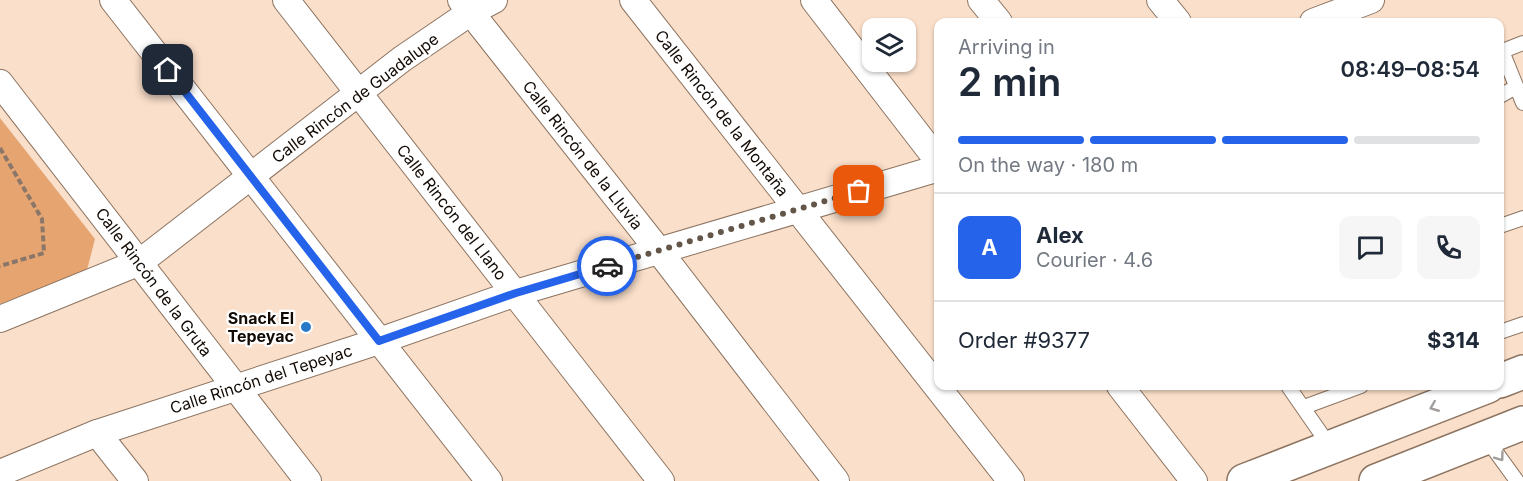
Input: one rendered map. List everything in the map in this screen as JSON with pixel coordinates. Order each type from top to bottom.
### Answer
[{"type":"main road","points":[[1504,379],[1523,372]]},
{"type":"main road","points":[[1244,481],[1477,390]]},
{"type":"main road","points":[[1376,481],[1523,423]]},
{"type":"street","points":[[113,0],[489,481]]},
{"type":"street","name":"Calle Rincón del Llano","points":[[286,0],[661,481]]},
{"type":"street","name":"Calle Rincón de Guadalupe","points":[[0,318],[140,262],[402,59],[466,6],[494,0]]},
{"type":"street","name":"Calle Rincón de la Montaña","points":[[633,0],[934,382]]},
{"type":"street","points":[[814,0],[934,156]]},
{"type":"street","points":[[981,0],[996,18]]},
{"type":"street","points":[[1160,0],[1175,18]]},
{"type":"street","points":[[1319,18],[1343,5],[1371,0]]},
{"type":"street","name":"Calle Rincón de la Lluvia","points":[[466,6],[836,481]]},
{"type":"street","name":"Calle Rincón de la Gruta","points":[[0,83],[308,481]]},
{"type":"street","name":"Calle Rincón del Tepeyac","points":[[0,473],[97,433],[379,341],[516,293],[934,169]]},
{"type":"street","name":"Calle Rincón de la Montaña","points":[[940,390],[1011,481]]},
{"type":"street","points":[[1126,390],[1194,481]]},
{"type":"street","points":[[97,433],[135,481]]},
{"type":"lane","points":[[1504,51],[1523,43]]},
{"type":"lane","points":[[1504,59],[1523,102]]},
{"type":"lane","points":[[1504,94],[1516,87]]},
{"type":"lane","points":[[1504,225],[1523,218]]},
{"type":"lane","points":[[1504,331],[1523,324]]},
{"type":"lane","points":[[1291,390],[1331,448]]},
{"type":"lane","points":[[1304,407],[1350,390]]},
{"type":"lane","points":[[1485,437],[1518,477]]},
{"type":"path","points":[[0,148],[42,219],[44,253],[0,266]]},
{"type":"shaded area","points":[[0,118],[95,239],[87,270],[0,304]]},
{"type":"way so far","points":[[607,266],[859,191]]},
{"type":"place","name":"Snack El Tepeyac","points":[[306,327]]},
{"type":"route","points":[[168,70],[379,341],[516,293],[607,266]]}]
